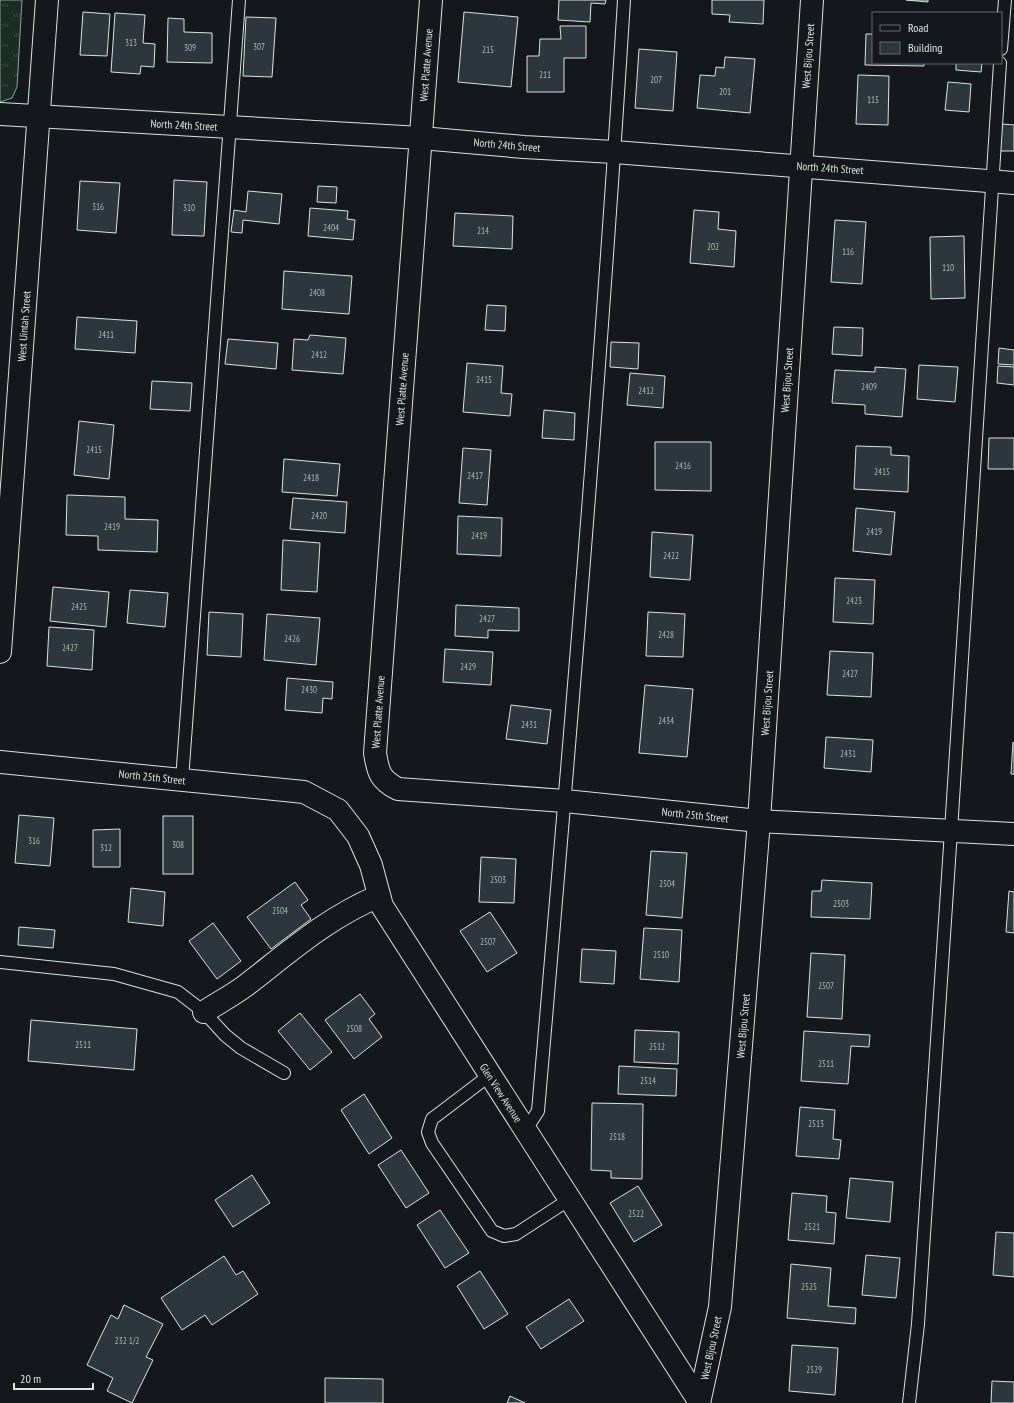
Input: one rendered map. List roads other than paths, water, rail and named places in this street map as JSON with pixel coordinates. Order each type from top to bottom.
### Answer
[{"type":"street","name":"West Uintah Street","points":[[0,652],[47,0]]},
{"type":"street","name":"West Platte Avenue","points":[[381,776],[377,766],[375,753],[431,0]]},
{"type":"street","name":"West Bijou Street","points":[[699,1402],[720,1307],[759,821],[812,0]]},
{"type":"street","name":"North 24th Street","points":[[0,114],[421,138],[1014,183]]},
{"type":"street","name":"North 25th Street","points":[[0,762],[304,792]]},
{"type":"street","name":"North 25th Street","points":[[381,776],[388,784],[398,789],[565,801],[759,821],[1014,834]]},
{"type":"street","name":"Glen View Avenue","points":[[304,792],[338,810],[358,836],[371,865],[382,906],[699,1402]]},
{"type":"street","points":[[204,1012],[244,987],[300,942],[359,904],[379,896]]},
{"type":"lane","points":[[182,780],[239,0]]},
{"type":"lane","points":[[525,1131],[538,1111],[565,801],[624,0]]},
{"type":"lane","points":[[1002,33],[1004,0]]},
{"type":"lane","points":[[909,1403],[918,1324],[1000,64]]},
{"type":"lane","points":[[0,962],[114,974],[178,992],[204,1012],[225,1036],[284,1073]]},
{"type":"lane","points":[[490,1075],[432,1119],[428,1132],[432,1143],[492,1230],[504,1236],[516,1234],[570,1199]]}]
